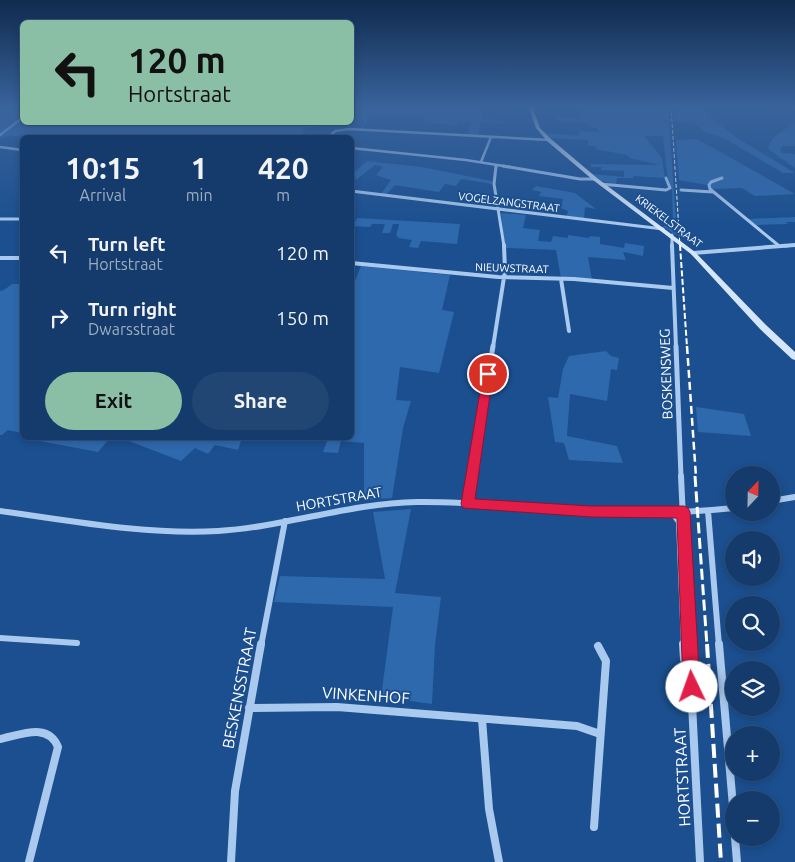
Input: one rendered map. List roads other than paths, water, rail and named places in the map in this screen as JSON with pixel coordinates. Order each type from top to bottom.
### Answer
[{"type":"street","points":[[481,162],[486,146]]},
{"type":"street","name":"KRIEKELSTRAAT","points":[[556,146],[594,180],[664,229],[693,252],[763,327],[795,357]]},
{"type":"street","points":[[0,147],[20,150]]},
{"type":"street","points":[[354,148],[481,162],[594,180]]},
{"type":"street","points":[[468,504],[506,260],[494,181],[496,165]]},
{"type":"street","points":[[601,184],[666,190],[670,188],[666,178]]},
{"type":"street","points":[[722,178],[709,184],[710,189],[778,245]]},
{"type":"street","points":[[681,190],[713,192]]},
{"type":"street","name":"VOGELZANGSTRAAT","points":[[354,192],[664,229]]},
{"type":"street","points":[[0,219],[20,219]]},
{"type":"street","name":"BOSKENSWEG","points":[[672,235],[684,512]]},
{"type":"street","points":[[693,252],[795,245]]},
{"type":"street","points":[[0,258],[20,258]]},
{"type":"street","name":"NIEUWSTRAAT","points":[[354,263],[504,278],[561,279],[673,288]]},
{"type":"street","points":[[561,279],[569,331]]},
{"type":"street","points":[[780,500],[795,497]]},
{"type":"street","name":"HORTSTRAAT","points":[[0,510],[170,530],[240,528],[376,503],[421,502],[591,511],[698,512],[725,509]]},
{"type":"street","points":[[708,511],[732,791]]},
{"type":"street","points":[[672,512],[679,522],[684,659]]},
{"type":"street","name":"HORTSTRAAT","points":[[684,512],[700,862]]},
{"type":"street","name":"BESKENSSTRAAT","points":[[231,862],[235,791],[285,521]]},
{"type":"street","points":[[0,638],[77,642]]},
{"type":"street","points":[[594,827],[606,661],[598,646]]},
{"type":"street","name":"VINKENHOF","points":[[249,708],[337,707],[577,726],[600,734]]},
{"type":"street","points":[[482,719],[489,809],[498,862]]},
{"type":"street","points":[[0,739],[43,732],[54,737],[58,747],[29,862]]},
{"type":"street","points":[[736,846],[737,862]]},
{"type":"railway","points":[[674,146],[680,246]]},
{"type":"railway","points":[[680,245],[687,347]]},
{"type":"railway","points":[[687,346],[696,477]]},
{"type":"railway","points":[[695,476],[707,646]]},
{"type":"railway","points":[[707,644],[721,862]]}]
